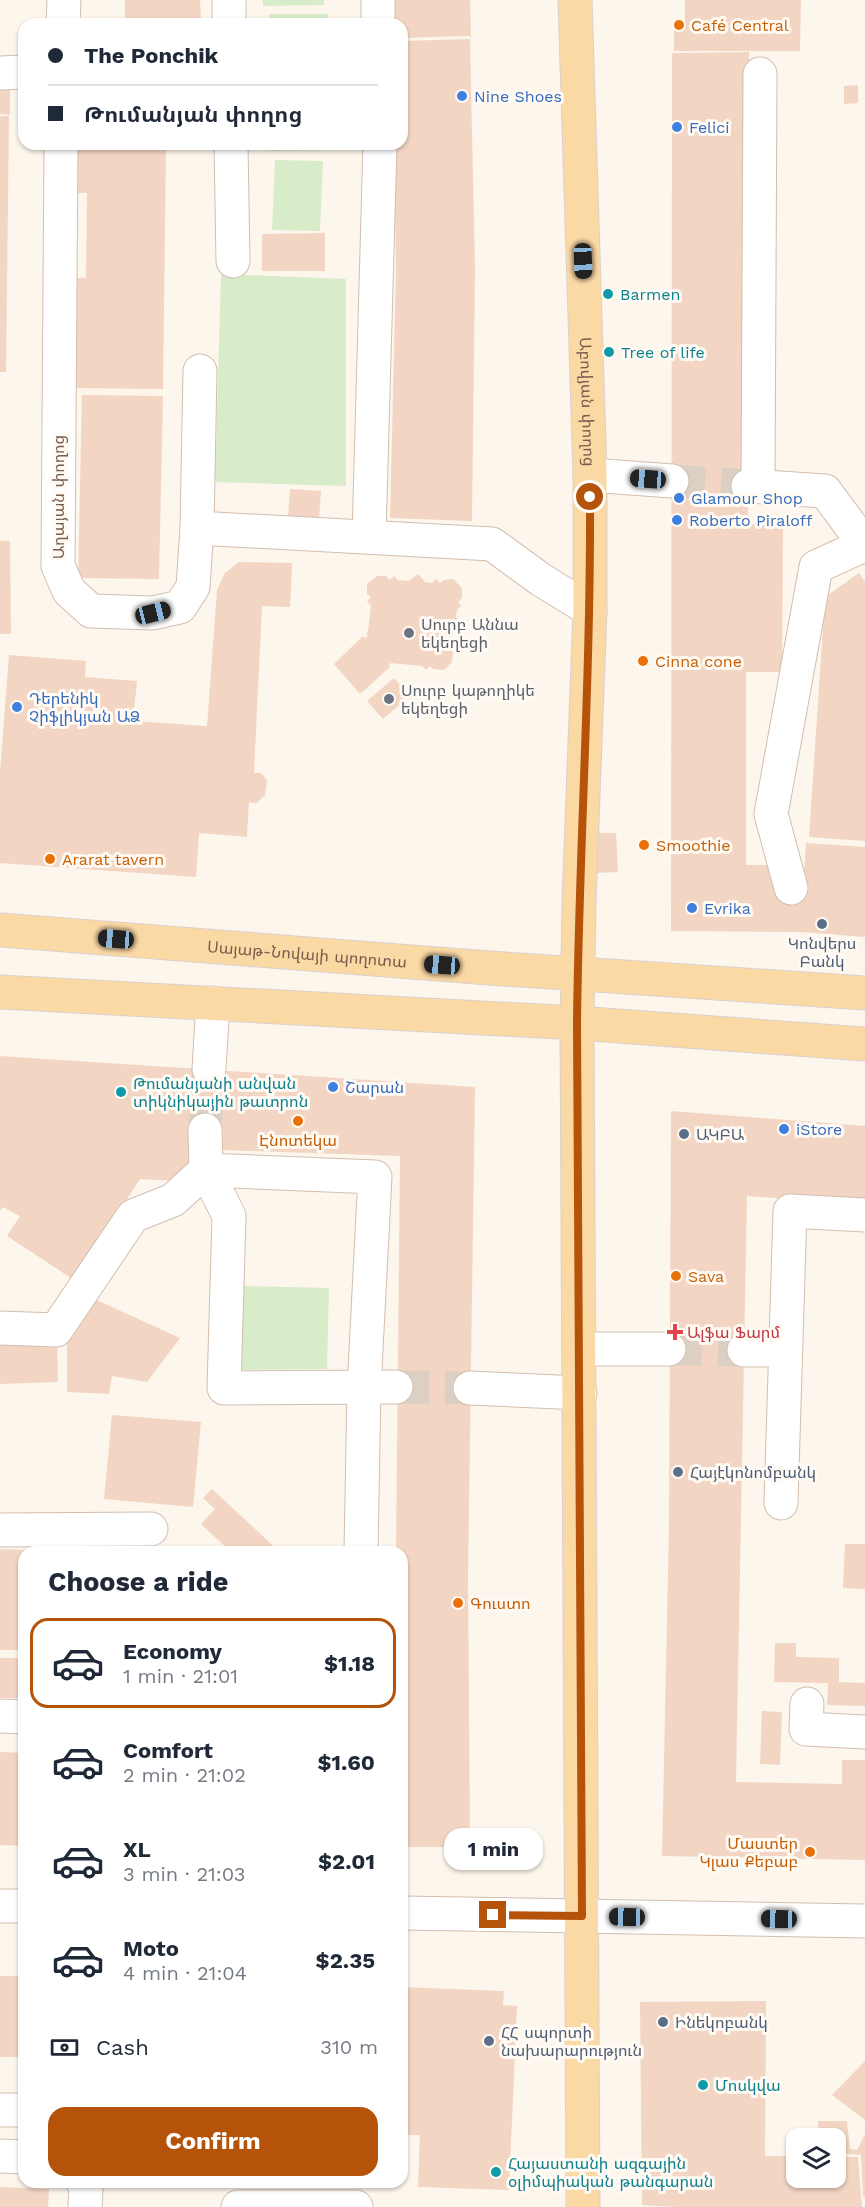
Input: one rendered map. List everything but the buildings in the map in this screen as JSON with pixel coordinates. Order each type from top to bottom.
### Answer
[{"type":"main road","name":"Աբովյան փողոց","points":[[575,0],[590,475],[590,610],[577,1023],[583,2207]]},
{"type":"main road","name":"Սայաթ-Նովայի պողոտա","points":[[0,930],[578,974],[865,993]]},
{"type":"main road","points":[[0,992],[577,1023],[865,1044]]},
{"type":"street","points":[[63,18],[64,0]]},
{"type":"street","points":[[229,0],[229,18]]},
{"type":"street","points":[[378,0],[378,18]]},
{"type":"street","points":[[0,73],[18,72]]},
{"type":"street","points":[[760,74],[753,486],[825,491],[865,545],[816,567],[771,814],[791,888]]},
{"type":"street","name":"Աղայան փողոց","points":[[61,150],[58,566],[69,591],[91,611],[153,613],[180,607],[193,586],[197,528],[200,371]]},
{"type":"street","points":[[231,150],[233,261]]},
{"type":"street","points":[[369,536],[380,150]]},
{"type":"street","points":[[590,475],[672,481]]},
{"type":"street","points":[[197,528],[492,544],[540,579],[590,610]]},
{"type":"street","points":[[209,1070],[213,1003]]},
{"type":"street","points":[[206,1130],[206,1170],[229,1216],[224,1388],[396,1387]]},
{"type":"street","points":[[0,1328],[56,1330],[133,1216],[172,1200],[206,1170],[375,1176],[364,1388],[361,1546]]},
{"type":"street","points":[[782,1503],[790,1212],[865,1215]]},
{"type":"street","points":[[579,1349],[669,1349]]},
{"type":"street","points":[[744,1350],[785,1350]]},
{"type":"street","points":[[470,1388],[580,1393]]},
{"type":"street","points":[[0,1530],[151,1529]]},
{"type":"street","points":[[807,1704],[806,1730],[865,1732]]},
{"type":"street","points":[[0,1716],[18,1717]]},
{"type":"street","points":[[0,1906],[18,1906]]},
{"type":"street","points":[[408,1913],[865,1921]]},
{"type":"street","points":[[0,2110],[18,2110]]},
{"type":"street","points":[[0,2156],[18,2157]]},
{"type":"street","points":[[85,2207],[86,2188]]},
{"type":"street","points":[[238,2207],[310,2194],[356,2207]]},
{"type":"green space","points":[[263,0],[324,0],[324,5],[263,6]]},
{"type":"green space","points":[[269,14],[328,14],[328,18],[269,18]]},
{"type":"green space","points":[[270,150],[329,150],[270,151]]},
{"type":"green space","points":[[275,160],[323,161],[320,231],[272,230]]},
{"type":"green space","points":[[221,274],[346,279],[346,486],[215,482]]},
{"type":"green space","points":[[244,1286],[329,1288],[327,1369],[240,1370]]},
{"type":"tunnel","points":[[672,481],[748,486]]},
{"type":"tunnel","points":[[205,1130],[209,1069]]},
{"type":"tunnel","points":[[669,1349],[744,1350]]},
{"type":"tunnel","points":[[396,1387],[470,1388]]},
{"type":"place","name":"Café Central","points":[[679,25]]},
{"type":"place","name":"Nine Shoes","points":[[462,96]]},
{"type":"place","name":"Felici","points":[[677,127]]},
{"type":"place","name":"Barmen","points":[[608,294]]},
{"type":"place","name":"Tree of life","points":[[609,352]]},
{"type":"place","name":"Glamour Shop","points":[[679,498]]},
{"type":"place","name":"Roberto Piraloff","points":[[677,520]]},
{"type":"place","name":"Սուրբ Աննա եկեղեցի","points":[[409,633]]},
{"type":"place","name":"Cinna cone","points":[[643,661]]},
{"type":"place","name":"Սուրբ կաթողիկե եկեղեցի","points":[[389,699]]},
{"type":"place","name":"Դերենիկ Չիֆլիկյան ԱՁ","points":[[17,707]]},
{"type":"place","name":"Smoothie","points":[[644,845]]},
{"type":"place","name":"Ararat tavern","points":[[50,859]]},
{"type":"place","name":"Evrika","points":[[692,908]]},
{"type":"place","name":"Կոնվերս Բանկ","points":[[822,924]]},
{"type":"place","name":"Շարան","points":[[333,1087]]},
{"type":"place","name":"Թումանյանի անվան տիկնիկային թատրոն","points":[[121,1092]]},
{"type":"place","name":"Էնոտեկա","points":[[298,1121]]},
{"type":"place","name":"iStore","points":[[784,1129]]},
{"type":"place","name":"ԱԿԲԱ","points":[[684,1134]]},
{"type":"place","name":"Sava","points":[[676,1276]]},
{"type":"place","name":"Ալֆա Ֆարմ","points":[[675,1332]]},
{"type":"place","name":"Հայէկոնոմբանկ","points":[[678,1472]]},
{"type":"place","name":"Գուստո","points":[[458,1603]]},
{"type":"place","name":"Մաստեր Կլաս Քեբաբ","points":[[810,1852]]},
{"type":"place","name":"Ինեկոբանկ","points":[[663,2022]]},
{"type":"place","name":"ՀՀ սպորտի նախարարություն","points":[[489,2041]]},
{"type":"place","name":"Մոսկվա","points":[[703,2085]]},
{"type":"place","name":"Հայաստանի ազգային օլիմպիական թանգարան","points":[[496,2172]]},
{"type":"route","points":[[493,1915],[582,1916],[577,1023],[579,902],[590,610],[590,497]]}]
